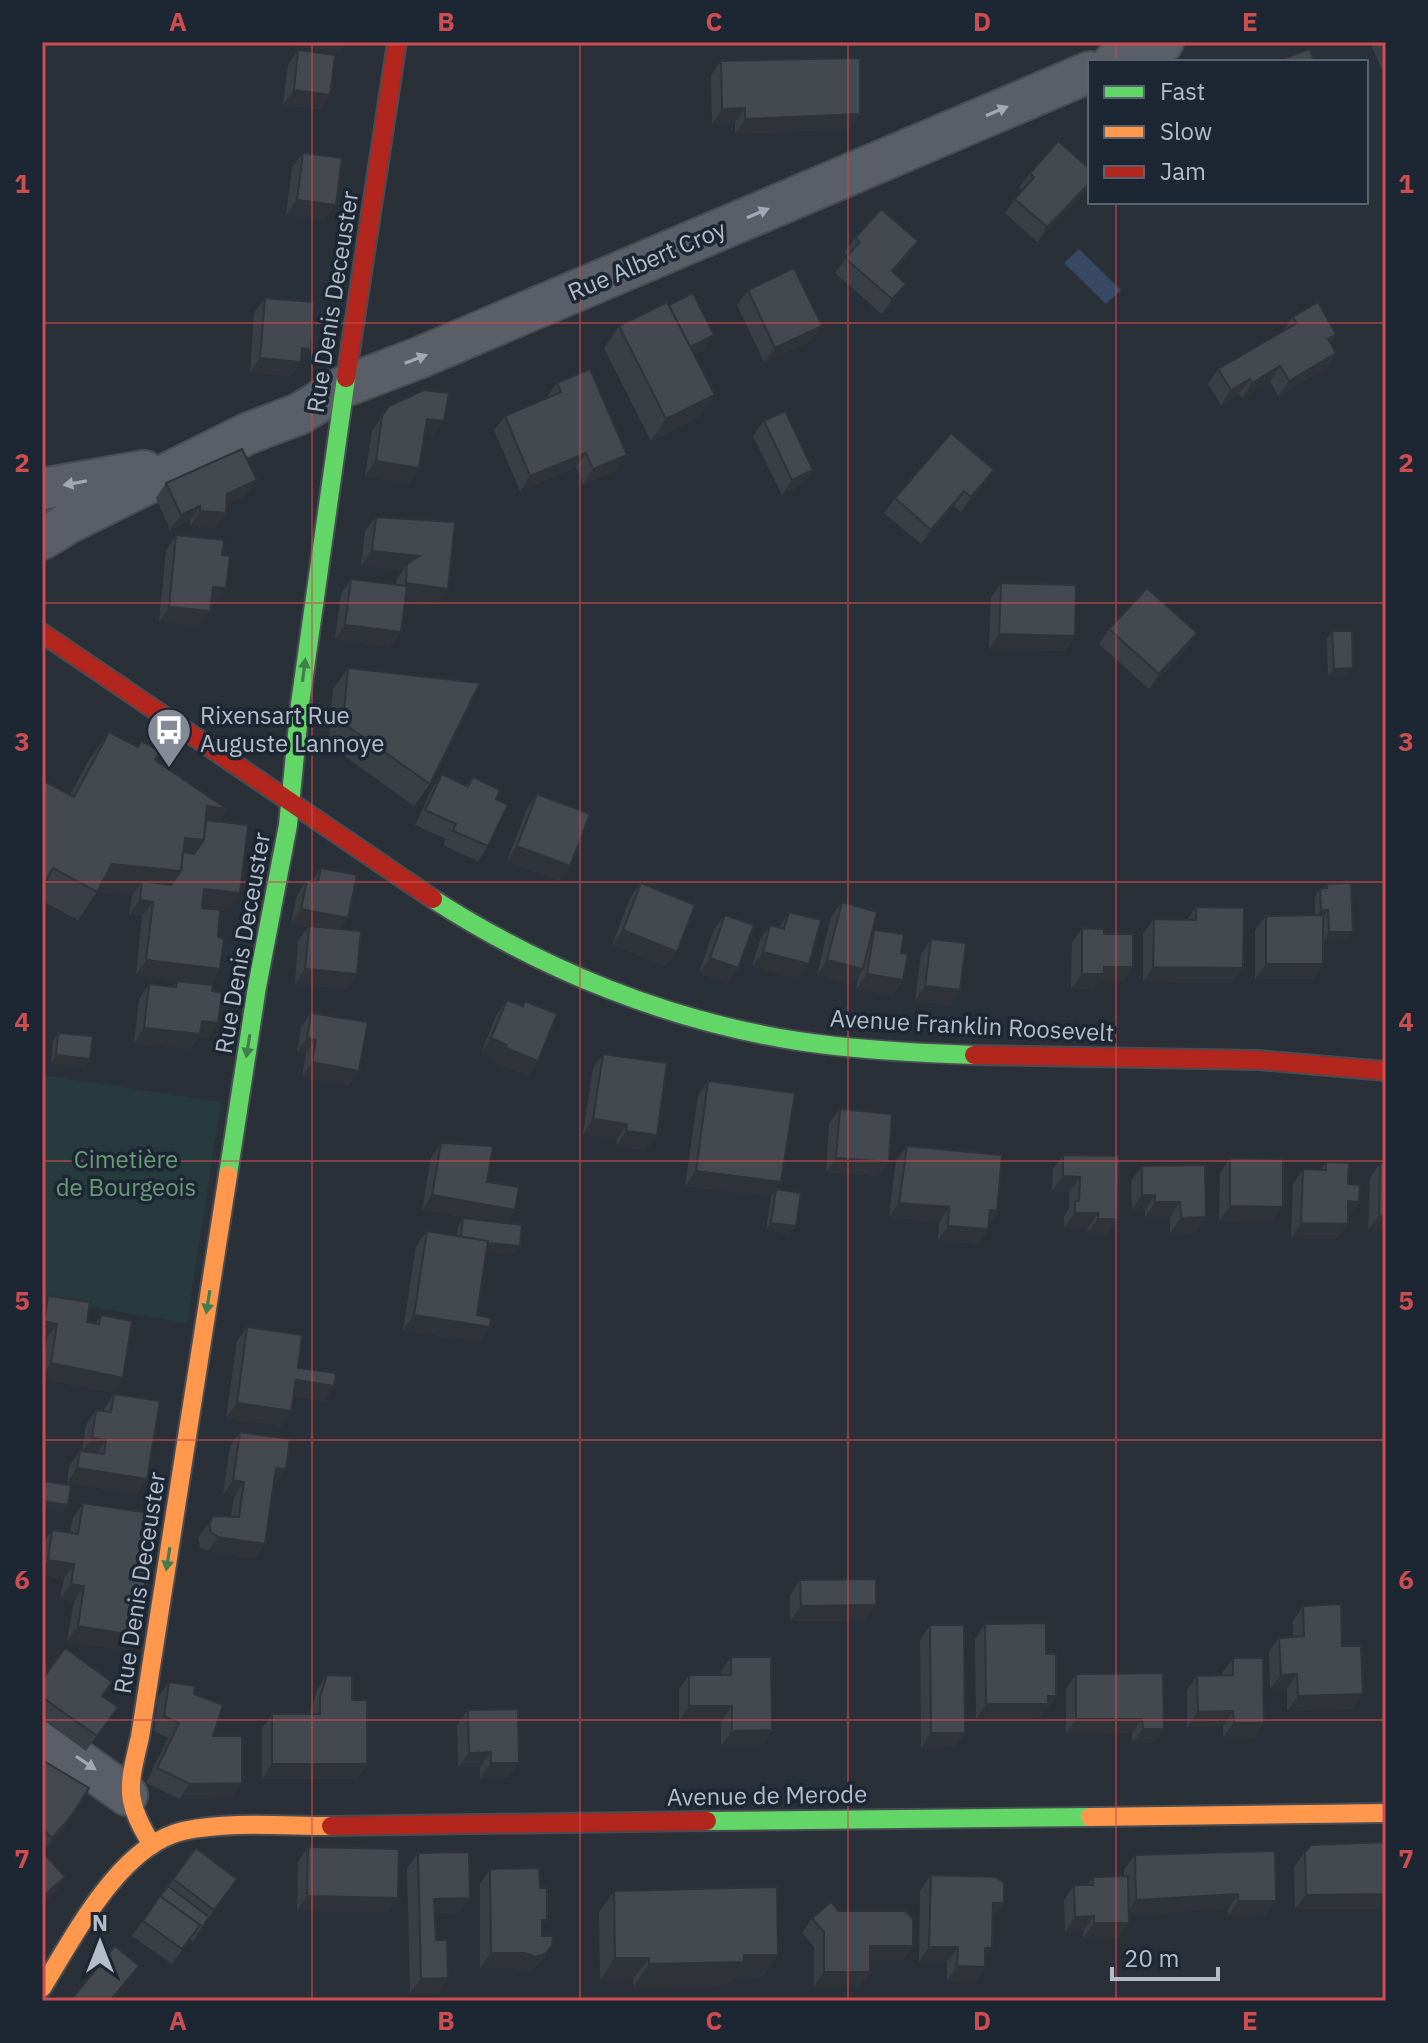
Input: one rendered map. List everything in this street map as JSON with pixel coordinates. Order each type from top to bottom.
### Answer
[{"type":"street","name":"Rue Denis Deceuster","points":[[127,1795],[143,1721],[257,987],[288,825],[302,689],[343,387],[397,42]]},
{"type":"street","points":[[1119,60],[1163,42]]},
{"type":"street","name":"Rue Albert Croy","points":[[42,539],[249,433],[299,414],[343,387],[421,357],[1088,73]]},
{"type":"street","name":"Rue Albert Croy","points":[[42,489],[131,474],[206,456]]},
{"type":"street","name":"Avenue Franklin Roosevelt","points":[[42,633],[415,888],[485,931],[583,980],[690,1016],[767,1035],[844,1047],[946,1053],[1270,1060],[1386,1071]]},
{"type":"street","points":[[42,1734],[98,1771],[127,1795],[135,1818],[152,1845],[138,1854],[116,1879],[42,1988]]},
{"type":"street","name":"Avenue de Merode","points":[[152,1845],[180,1832],[224,1827],[1386,1813]]},
{"type":"green space","name":"Cimetière de Bourgeois","points":[[42,1075],[221,1102],[187,1323],[42,1299]]},
{"type":"water","points":[[1079,249],[1121,290],[1106,304],[1064,263]]},
{"type":"building","points":[[1310,49],[1313,60],[1280,60]]},
{"type":"building","points":[[298,50],[335,55],[330,95],[294,90]]},
{"type":"building","points":[[860,58],[860,114],[745,119],[745,108],[722,109],[721,61]]},
{"type":"building","points":[[1058,141],[1088,167],[1088,185],[1047,227],[1015,199],[1034,177],[1030,173]]},
{"type":"building","points":[[303,153],[342,158],[336,205],[297,200]]},
{"type":"building","points":[[881,209],[918,241],[892,271],[906,284],[892,299],[845,258],[860,242],[855,238]]},
{"type":"building","points":[[794,268],[822,326],[775,348],[748,290]]},
{"type":"building","points":[[693,293],[714,335],[690,347],[669,305]]},
{"type":"building","points":[[265,298],[314,302],[311,349],[302,348],[301,362],[260,358]]},
{"type":"building","points":[[667,302],[715,395],[666,419],[619,326]]},
{"type":"building","points":[[1318,302],[1336,334],[1328,339],[1336,353],[1289,381],[1280,366],[1252,383],[1250,379],[1231,390],[1218,369],[1297,323],[1293,317]]},
{"type":"building","points":[[590,369],[627,455],[593,469],[586,453],[530,476],[505,416],[561,392],[557,383]]},
{"type":"building","points":[[424,390],[449,393],[444,421],[427,419],[419,468],[376,461],[382,416],[389,406]]},
{"type":"building","points":[[785,411],[813,470],[792,480],[764,421]]},
{"type":"building","points":[[951,433],[994,470],[971,497],[964,491],[931,530],[895,498]]},
{"type":"building","points":[[242,449],[257,480],[227,494],[226,513],[200,511],[200,506],[181,515],[166,483]]},
{"type":"building","points":[[376,517],[455,522],[448,589],[406,583],[407,564],[419,556],[372,551]]},
{"type":"building","points":[[176,535],[224,540],[222,555],[230,556],[226,588],[213,587],[210,611],[169,607]]},
{"type":"building","points":[[351,579],[407,586],[401,632],[345,625]]},
{"type":"building","points":[[1001,583],[1076,585],[1075,636],[999,634]]},
{"type":"building","points":[[1147,588],[1197,633],[1159,674],[1109,629]]},
{"type":"building","points":[[1332,631],[1352,631],[1353,668],[1334,669]]},
{"type":"building","points":[[348,668],[480,683],[430,784],[343,723]]},
{"type":"building","points":[[109,732],[138,747],[141,741],[160,751],[155,760],[227,809],[207,806],[204,840],[185,838],[181,871],[112,864],[97,892],[53,868],[42,888],[42,780],[74,797]]},
{"type":"building","points":[[442,774],[468,787],[473,777],[500,790],[496,799],[508,805],[488,846],[453,831],[456,824],[425,810]]},
{"type":"building","points":[[537,794],[590,814],[570,866],[517,846]]},
{"type":"building","points":[[206,820],[248,825],[240,893],[204,889],[202,908],[220,910],[218,937],[224,939],[220,969],[146,960],[153,902],[140,900],[142,881],[171,885],[181,871],[183,852],[194,854],[204,840]]},
{"type":"building","points":[[321,868],[357,875],[348,918],[301,909],[307,880],[318,882]]},
{"type":"building","points":[[641,883],[695,905],[677,952],[623,930]]},
{"type":"building","points":[[1351,883],[1353,932],[1329,932],[1328,910],[1321,910],[1320,889],[1327,888],[1327,884]]},
{"type":"building","points":[[842,902],[877,912],[863,969],[827,960]]},
{"type":"building","points":[[1196,907],[1244,908],[1243,968],[1153,967],[1154,919],[1196,920]]},
{"type":"building","points":[[789,912],[821,920],[809,964],[763,952],[770,925],[784,929]]},
{"type":"building","points":[[725,915],[754,925],[738,968],[710,958]]},
{"type":"building","points":[[1323,915],[1323,964],[1266,964],[1266,916]]},
{"type":"building","points":[[309,926],[361,931],[357,974],[305,969]]},
{"type":"building","points":[[1082,928],[1104,929],[1104,934],[1133,934],[1133,967],[1104,967],[1104,974],[1082,974]]},
{"type":"building","points":[[874,930],[904,934],[901,953],[908,954],[903,980],[867,974]]},
{"type":"building","points":[[931,939],[966,943],[960,990],[925,986]]},
{"type":"building","points":[[177,981],[213,985],[212,991],[222,993],[218,1023],[202,1021],[200,1034],[144,1028],[149,984],[176,987]]},
{"type":"building","points":[[507,1000],[523,1006],[525,1001],[557,1014],[538,1061],[491,1038]]},
{"type":"building","points":[[311,1013],[368,1022],[359,1071],[312,1062],[316,1040],[307,1038]]},
{"type":"building","points":[[58,1033],[93,1036],[90,1059],[56,1055]]},
{"type":"building","points":[[603,1054],[667,1063],[657,1135],[626,1131],[627,1124],[593,1119]]},
{"type":"building","points":[[708,1081],[795,1093],[781,1182],[696,1171]]},
{"type":"building","points":[[840,1109],[892,1114],[889,1162],[836,1158]]},
{"type":"building","points":[[441,1143],[493,1146],[487,1182],[519,1187],[515,1210],[432,1195]]},
{"type":"building","points":[[907,1146],[1002,1155],[997,1211],[990,1210],[988,1229],[948,1226],[949,1207],[899,1203]]},
{"type":"building","points":[[1063,1155],[1119,1156],[1118,1219],[1098,1219],[1098,1213],[1075,1213],[1080,1177],[1063,1176]]},
{"type":"building","points":[[1230,1158],[1283,1159],[1283,1207],[1230,1206]]},
{"type":"building","points":[[1326,1162],[1349,1163],[1348,1184],[1360,1185],[1359,1202],[1348,1201],[1348,1224],[1301,1223],[1303,1169],[1326,1170]]},
{"type":"building","points":[[1380,1163],[1386,1164],[1386,1216],[1379,1216]]},
{"type":"building","points":[[1205,1165],[1206,1217],[1181,1218],[1180,1202],[1155,1202],[1155,1195],[1142,1195],[1142,1166]]},
{"type":"building","points":[[776,1189],[801,1193],[796,1226],[771,1223]]},
{"type":"building","points":[[463,1218],[522,1225],[520,1246],[461,1237]]},
{"type":"building","points":[[427,1231],[488,1241],[477,1315],[491,1318],[490,1327],[414,1315]]},
{"type":"building","points":[[48,1296],[90,1302],[87,1322],[99,1324],[101,1315],[132,1321],[123,1378],[51,1363],[57,1324],[44,1321]]},
{"type":"building","points":[[247,1327],[302,1335],[298,1368],[336,1373],[334,1386],[296,1380],[291,1411],[237,1403]]},
{"type":"building","points":[[114,1394],[160,1401],[147,1479],[77,1468],[80,1451],[104,1454],[106,1440],[92,1438],[96,1410],[111,1412]]},
{"type":"building","points":[[240,1432],[290,1439],[286,1469],[276,1468],[265,1544],[218,1537],[211,1532],[209,1524],[213,1516],[239,1517],[244,1482],[233,1480]]},
{"type":"building","points":[[42,1481],[71,1485],[68,1505],[42,1501]]},
{"type":"building","points":[[83,1503],[156,1514],[137,1636],[78,1626],[84,1586],[71,1584],[74,1564],[48,1560],[52,1530],[78,1534]]},
{"type":"building","points":[[876,1579],[876,1605],[801,1606],[800,1580]]},
{"type":"building","points":[[1341,1604],[1342,1646],[1361,1646],[1363,1694],[1298,1696],[1297,1674],[1281,1675],[1279,1638],[1304,1636],[1303,1606]]},
{"type":"building","points":[[1046,1623],[1046,1654],[1056,1654],[1056,1696],[1048,1696],[1048,1704],[986,1704],[985,1624]]},
{"type":"building","points":[[930,1625],[964,1625],[965,1733],[931,1733]]},
{"type":"building","points":[[65,1648],[112,1682],[102,1696],[118,1707],[97,1736],[42,1697],[42,1680]]},
{"type":"building","points":[[731,1657],[771,1657],[772,1730],[732,1731],[732,1706],[689,1706],[689,1675],[731,1675]]},
{"type":"building","points":[[1233,1658],[1263,1658],[1264,1723],[1234,1723],[1233,1711],[1198,1712],[1197,1676],[1233,1675]]},
{"type":"building","points":[[1163,1673],[1164,1729],[1143,1729],[1142,1719],[1076,1719],[1076,1674]]},
{"type":"building","points":[[327,1675],[352,1676],[352,1700],[367,1700],[367,1764],[272,1764],[272,1714],[320,1714],[320,1697]]},
{"type":"building","points":[[169,1682],[195,1686],[194,1694],[223,1705],[213,1736],[242,1736],[242,1783],[190,1784],[157,1768],[179,1723],[164,1716]]},
{"type":"building","points":[[518,1709],[519,1763],[491,1763],[491,1752],[469,1753],[468,1710]]},
{"type":"building","points":[[42,1760],[89,1788],[70,1818],[52,1838],[42,1829]]},
{"type":"building","points":[[1386,1842],[1386,1894],[1306,1895],[1305,1852],[1311,1845]]},
{"type":"building","points":[[308,1847],[399,1849],[398,1898],[307,1896]]},
{"type":"building","points":[[196,1848],[237,1879],[214,1910],[173,1879]]},
{"type":"building","points":[[42,1851],[65,1877],[42,1897]]},
{"type":"building","points":[[1275,1851],[1276,1901],[1238,1901],[1238,1894],[1136,1900],[1135,1855]]},
{"type":"building","points":[[469,1852],[470,1898],[434,1899],[436,1940],[447,1940],[448,1978],[421,1979],[418,1853]]},
{"type":"building","points":[[539,1868],[540,1888],[547,1888],[547,1920],[542,1920],[542,1936],[553,1936],[552,1946],[545,1954],[535,1957],[525,1953],[491,1953],[490,1869]]},
{"type":"building","points":[[931,1875],[996,1877],[1004,1883],[1004,1903],[993,1903],[992,1948],[985,1948],[985,1967],[957,1966],[958,1947],[929,1947]]},
{"type":"building","points":[[1128,1876],[1129,1923],[1094,1923],[1094,1916],[1075,1917],[1074,1885],[1093,1885],[1093,1877]]},
{"type":"building","points":[[168,1886],[209,1917],[198,1934],[195,1932],[200,1925],[160,1896]]},
{"type":"building","points":[[777,1887],[778,1955],[744,1955],[744,1962],[649,1964],[649,1958],[615,1958],[614,1891]]},
{"type":"building","points":[[160,1896],[200,1925],[182,1949],[143,1921]]},
{"type":"building","points":[[831,1902],[839,1911],[905,1911],[913,1919],[913,1946],[870,1946],[870,1972],[824,1972],[824,1932],[812,1918]]},
{"type":"building","points":[[115,1946],[139,1966],[110,2001],[70,2001]]},
{"type":"traffic: fast","points":[[228,1175],[257,987],[288,825],[300,704],[346,378]]},
{"type":"traffic: fast","points":[[433,899],[475,925],[563,970],[655,1006],[702,1020],[820,1044],[974,1055]]},
{"type":"traffic: fast","points":[[707,1821],[1090,1817]]},
{"type":"traffic: slow","points":[[152,1845],[133,1804],[131,1781],[228,1175]]},
{"type":"traffic: slow","points":[[1090,1817],[1386,1813]]},
{"type":"traffic: slow","points":[[42,1988],[100,1896],[138,1855],[160,1840],[183,1831],[219,1826],[331,1826]]},
{"type":"traffic: jam","points":[[346,378],[397,42]]},
{"type":"traffic: jam","points":[[42,633],[433,899]]},
{"type":"traffic: jam","points":[[974,1055],[1258,1060],[1386,1071]]},
{"type":"traffic: jam","points":[[331,1826],[707,1821]]},
{"type":"place","name":"Rixensart Rue Auguste Lannoye","points":[[169,769]]}]
